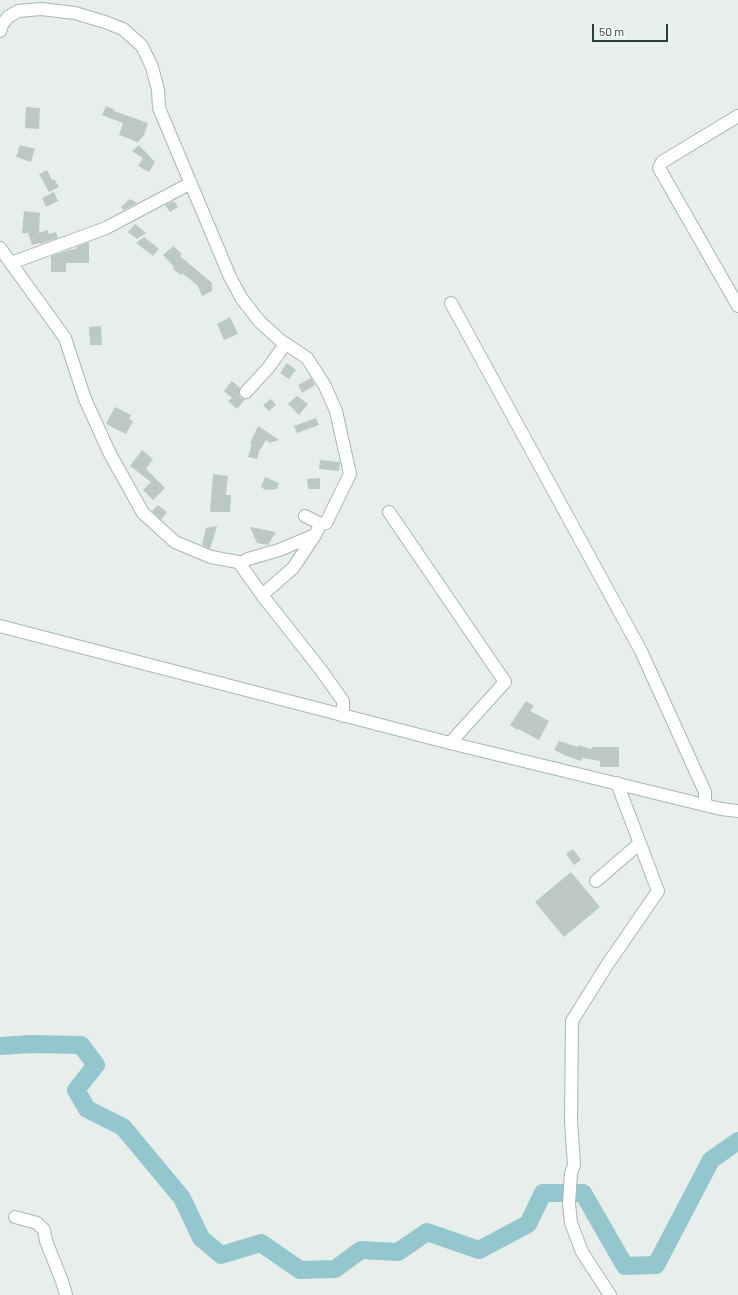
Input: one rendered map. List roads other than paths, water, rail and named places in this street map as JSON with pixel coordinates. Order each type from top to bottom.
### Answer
[{"type":"street","points":[[0,32],[2,25],[8,17],[18,11],[41,9],[75,13],[105,22],[123,29],[142,46],[152,67],[158,90],[159,108],[230,277],[242,299],[260,322],[285,344],[307,358],[325,386],[336,411],[350,474],[326,522],[321,524],[293,568],[262,595]]},
{"type":"street","points":[[738,116],[662,162],[659,168],[738,306]]},
{"type":"street","points":[[11,264],[106,228],[191,183]]},
{"type":"street","points":[[0,248],[65,338],[85,399],[110,454],[143,513],[175,542],[211,556],[238,562],[240,564],[343,701],[343,716]]},
{"type":"street","points":[[451,304],[641,651],[705,792],[705,805]]},
{"type":"street","points":[[246,392],[269,366],[285,344]]},
{"type":"street","points":[[389,512],[505,682],[450,743]]},
{"type":"street","points":[[305,516],[321,524]]},
{"type":"street","points":[[240,564],[248,559],[279,550],[315,535]]},
{"type":"street","points":[[0,626],[450,743],[721,809],[738,811]]},
{"type":"street","points":[[610,1295],[582,1252],[571,1223],[571,1173],[574,1165],[571,1121],[572,1021],[607,965],[658,891],[617,783]]},
{"type":"street","points":[[596,881],[640,843]]},
{"type":"street","points":[[14,1217],[37,1223],[44,1230],[46,1241],[66,1295]]},
{"type":"waterway","points":[[0,1046],[31,1044],[81,1045],[96,1065],[76,1090],[87,1109],[123,1127],[182,1198],[201,1238],[221,1255],[261,1243],[300,1270],[335,1269],[361,1250],[398,1252],[427,1232],[479,1250],[528,1224],[543,1193],[583,1193],[625,1266],[656,1265],[711,1160],[738,1141]]}]
